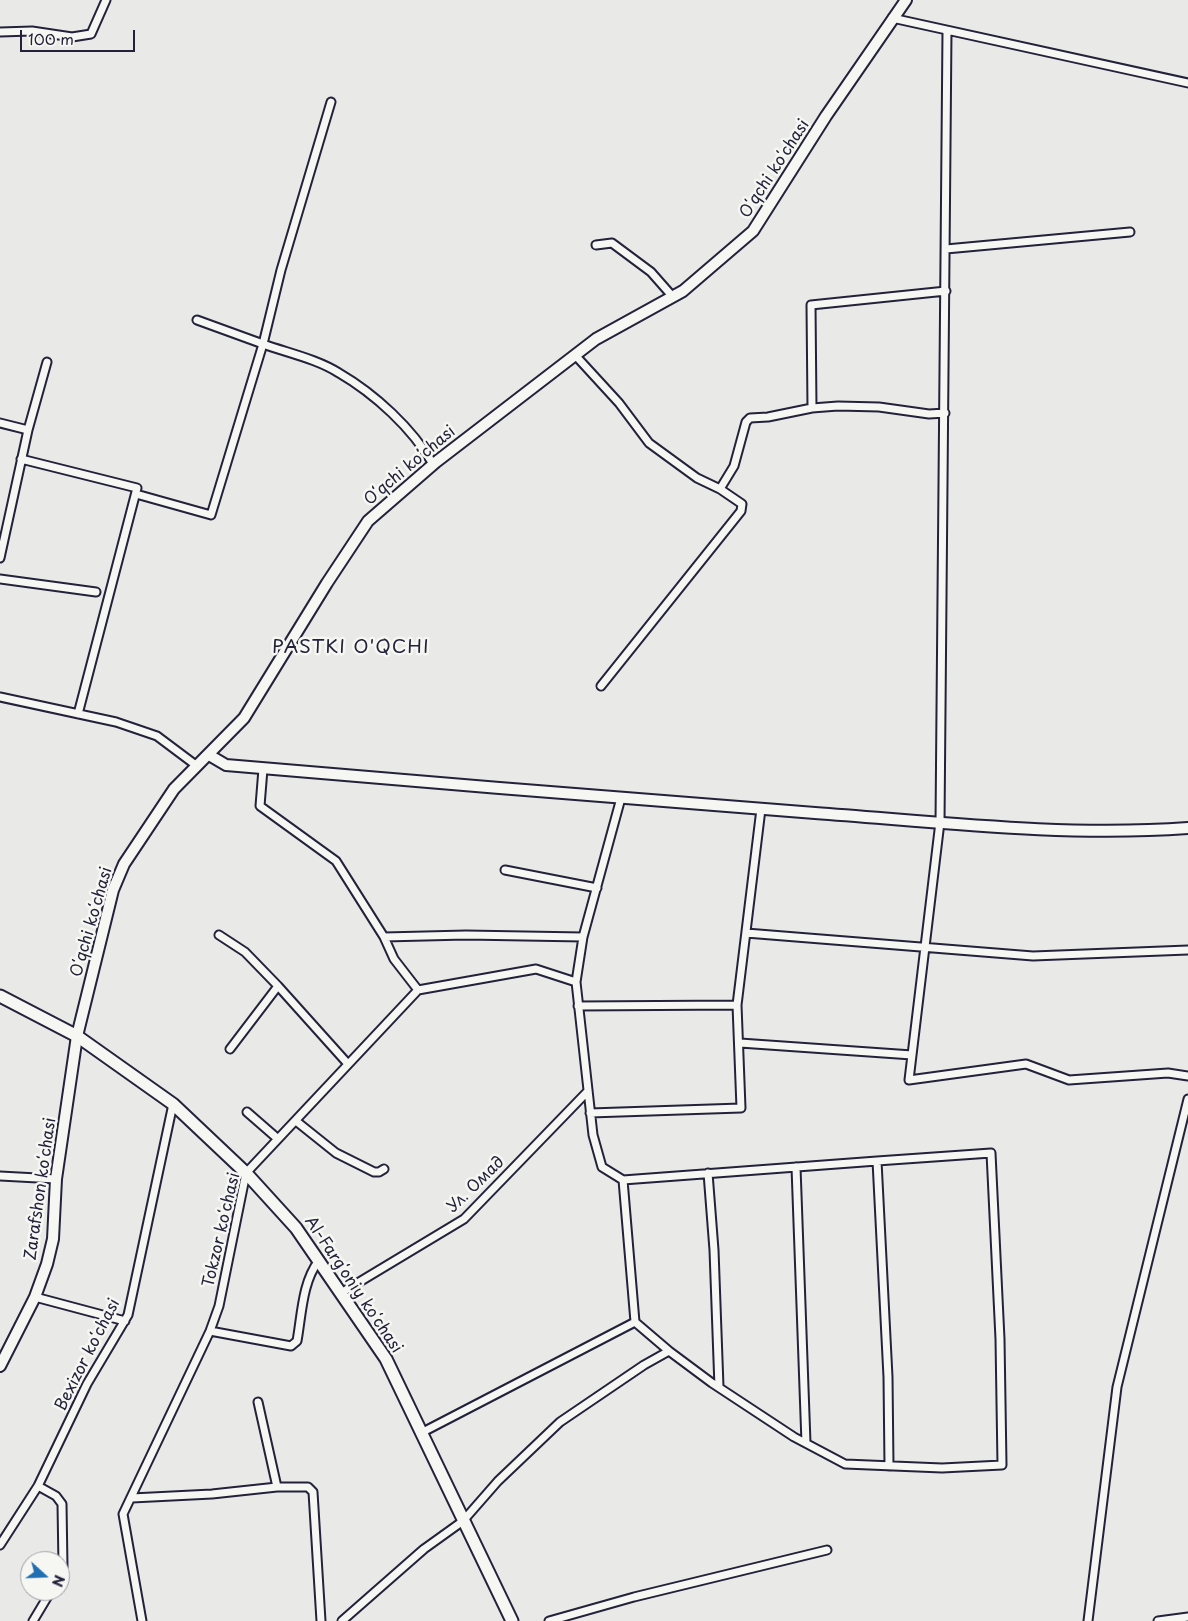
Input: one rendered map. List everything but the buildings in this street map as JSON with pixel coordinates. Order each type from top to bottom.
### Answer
[{"type":"main road","name":"Oʻqchi koʻchasi","points":[[78,1036],[113,890],[124,864],[174,789],[244,718],[327,583],[368,521],[434,464],[596,339],[683,291],[752,231],[892,18],[906,0]]},
{"type":"main road","points":[[209,754],[226,765],[761,809],[1056,830],[1154,831],[1188,828]]},
{"type":"main road","name":"Al-Fargʻoniy koʻchasi","points":[[0,996],[78,1036],[172,1104],[246,1173],[296,1228],[386,1359],[512,1621]]},
{"type":"main road","name":"Zarafshon koʻchasi","points":[[0,1366],[35,1297],[47,1264],[53,1239],[56,1179],[78,1036]]},
{"type":"street","points":[[0,32],[32,31],[72,37],[91,34],[106,0]]},
{"type":"street","points":[[892,18],[1188,83]]},
{"type":"street","points":[[947,31],[940,822],[910,1080],[1026,1064],[1069,1080],[1168,1074],[1188,1076]]},
{"type":"street","points":[[136,494],[211,515],[263,344],[280,270],[331,102]]},
{"type":"street","points":[[946,249],[1130,232]]},
{"type":"street","points":[[596,245],[612,243],[650,272],[673,297]]},
{"type":"street","points":[[812,408],[811,306],[946,291]]},
{"type":"street","points":[[197,320],[338,372],[358,386],[401,423],[434,464]]},
{"type":"street","points":[[575,355],[619,403],[649,444],[697,478],[720,489],[742,504],[741,511],[601,686]]},
{"type":"street","points":[[0,558],[21,459],[47,362]]},
{"type":"street","points":[[720,489],[734,466],[746,422],[750,418],[768,417],[812,408],[879,407],[929,414],[945,413]]},
{"type":"street","points":[[0,423],[28,430]]},
{"type":"street","points":[[21,459],[138,488],[78,714]]},
{"type":"street","points":[[0,579],[96,592]]},
{"type":"street","points":[[0,697],[116,722],[157,736],[197,766]]},
{"type":"street","points":[[263,768],[260,806],[336,861],[384,937],[394,959],[418,990],[536,969],[576,982]]},
{"type":"street","points":[[621,798],[583,937],[576,982],[593,1135],[602,1167],[623,1180],[991,1153],[1000,1339],[1002,1465],[942,1468],[845,1464],[806,1443],[719,1388],[669,1351],[634,1322],[623,1180]]},
{"type":"street","points":[[590,1113],[741,1108],[740,1043],[737,1005],[761,809]]},
{"type":"street","points":[[505,870],[596,888]]},
{"type":"street","points":[[746,933],[1033,956],[1188,950]]},
{"type":"street","points":[[219,935],[245,952],[348,1064]]},
{"type":"street","points":[[384,937],[466,935],[583,937]]},
{"type":"street","points":[[230,1049],[278,986]]},
{"type":"street","name":"Tokzor koʻchasi","points":[[142,1621],[122,1521],[123,1514],[210,1331],[219,1306],[246,1173],[418,990]]},
{"type":"street","points":[[578,1006],[737,1005]]},
{"type":"street","points":[[740,1043],[912,1055]]},
{"type":"street","name":"Ул. Омад","points":[[341,1292],[464,1219],[588,1091]]},
{"type":"street","points":[[1088,1621],[1117,1387],[1188,1099]]},
{"type":"street","name":"Bexizor koʻchasi","points":[[0,1545],[38,1486],[87,1384],[125,1320],[134,1294],[172,1104]]},
{"type":"street","points":[[247,1112],[278,1139]]},
{"type":"street","points":[[296,1121],[336,1153],[374,1172],[384,1169]]},
{"type":"street","points":[[877,1161],[888,1377],[889,1466]]},
{"type":"street","points":[[796,1167],[806,1443]]},
{"type":"street","points":[[708,1173],[714,1250],[719,1388]]},
{"type":"street","points":[[0,1176],[56,1179]]},
{"type":"street","points":[[210,1331],[291,1346],[297,1341],[306,1285],[311,1271],[318,1260]]},
{"type":"street","points":[[35,1297],[125,1320]]},
{"type":"street","points":[[421,1433],[634,1322]]},
{"type":"street","points":[[342,1621],[424,1549],[463,1521],[498,1481],[560,1422],[644,1365],[669,1351]]},
{"type":"street","points":[[258,1402],[277,1487]]},
{"type":"street","points":[[38,1486],[56,1496],[62,1504],[62,1551]]},
{"type":"street","points":[[132,1498],[308,1486],[313,1492],[321,1621]]},
{"type":"street","points":[[549,1621],[634,1597],[827,1550]]},
{"type":"street","points":[[32,1621],[45,1601]]},
{"type":"street","points":[[1158,1621],[1188,1617]]},
{"type":"district","name":"PASTKI O'QCHI","points":[[351,648]]}]
